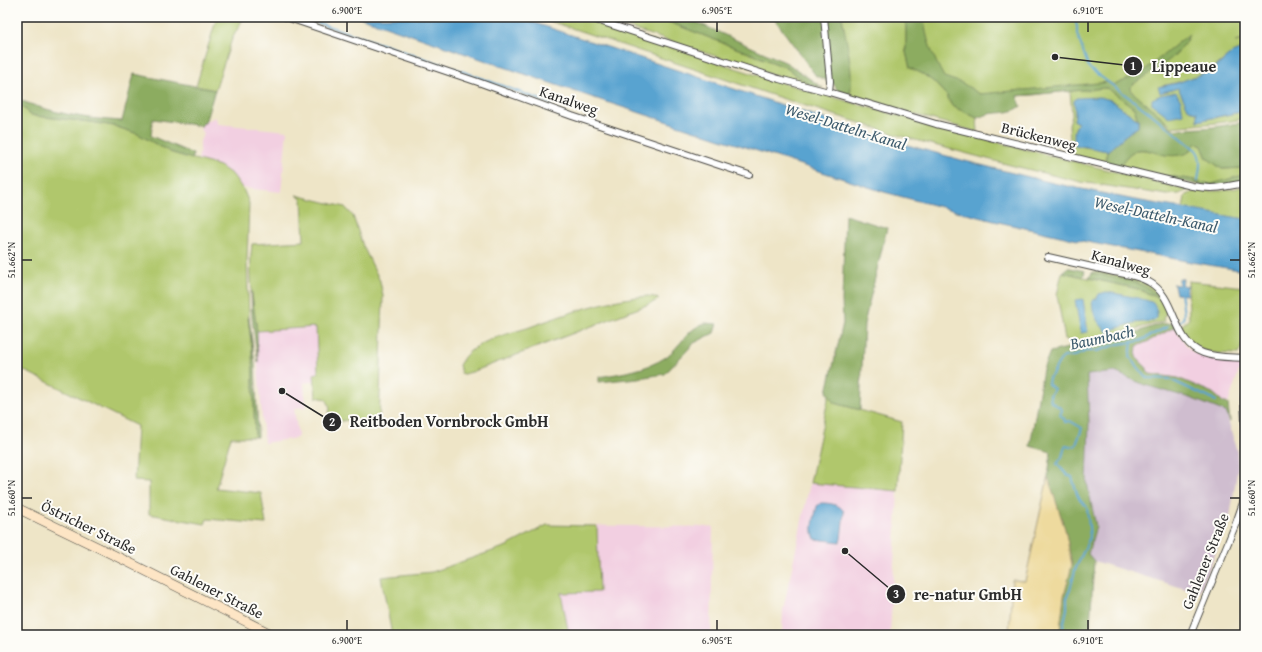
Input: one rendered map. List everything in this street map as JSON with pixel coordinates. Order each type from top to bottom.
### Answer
[{"type":"main road","name":"Östricher Straße","points":[[17,508],[148,572]]},
{"type":"main road","name":"Gahlener Straße","points":[[148,572],[273,635]]},
{"type":"street","name":"Kanalweg","points":[[286,17],[380,48],[572,116],[749,175]]},
{"type":"street","name":"Brückenweg","points":[[587,17],[779,79],[829,92],[936,124],[1192,186],[1217,189],[1245,183]]},
{"type":"street","points":[[824,17],[830,81],[829,92]]},
{"type":"street","name":"Kanalweg","points":[[1048,257],[1134,276],[1149,282],[1159,290],[1166,299],[1180,331],[1196,350],[1202,354],[1214,356],[1245,358]]},
{"type":"street","points":[[1245,392],[1245,422]]},
{"type":"street","name":"Gahlener Straße","points":[[1190,635],[1236,523],[1245,497]]},
{"type":"shaded area","points":[[215,117],[218,124],[287,131],[281,192],[243,188],[233,175],[220,166],[198,160],[200,141],[204,133],[200,129],[203,123]]},
{"type":"shaded area","points":[[316,327],[318,373],[314,374],[315,381],[304,383],[306,407],[294,408],[298,435],[297,438],[264,443],[256,340],[257,331]]},
{"type":"shaded area","points":[[1175,327],[1186,345],[1193,352],[1209,358],[1239,361],[1241,364],[1228,404],[1223,402],[1213,393],[1178,378],[1150,374],[1136,357],[1137,346]]},
{"type":"shaded area","points":[[1115,372],[1145,385],[1190,398],[1226,412],[1237,452],[1238,466],[1230,517],[1199,593],[1094,561],[1088,554],[1096,526],[1087,483],[1089,422],[1087,375]]},
{"type":"shaded area","points":[[810,483],[898,491],[890,635],[782,635],[783,610]]},
{"type":"shaded area","points":[[547,525],[713,527],[711,635],[569,635]]},
{"type":"green space","points":[[217,17],[244,17],[232,39],[215,90],[196,86]]},
{"type":"green space","points":[[538,17],[579,17],[775,81],[972,136],[1188,190],[1179,194],[1167,195],[1081,182],[904,137],[781,98]]},
{"type":"green space","points":[[596,17],[656,17],[785,67],[810,85],[773,75]]},
{"type":"green space","points":[[656,17],[685,17],[787,63],[823,88],[810,85],[785,67]]},
{"type":"green space","points":[[773,17],[842,17],[851,69],[851,88],[849,95],[838,91],[833,83],[816,76]]},
{"type":"green space","points":[[842,17],[906,17],[906,52],[910,68],[923,74],[934,82],[947,96],[952,106],[977,118],[978,132],[849,95],[851,91]]},
{"type":"green space","points":[[906,17],[924,17],[926,33],[931,48],[944,77],[962,83],[980,94],[1109,82],[1114,85],[1140,74],[1189,34],[1185,43],[1173,57],[1132,85],[1130,90],[1163,118],[1170,127],[1176,130],[1214,127],[1245,122],[1245,168],[1222,169],[1207,158],[1202,146],[1196,143],[1190,151],[1183,155],[1170,156],[1147,150],[1140,150],[1133,151],[1119,167],[1105,163],[1107,151],[1138,127],[1138,120],[1134,108],[1107,88],[1017,96],[1021,106],[1017,109],[1010,112],[989,114],[977,118],[952,106],[947,96],[934,82],[923,74],[910,68],[906,52]]},
{"type":"green space","points":[[920,17],[1245,17],[1245,39],[1235,42],[1245,40],[1245,49],[1235,52],[1203,74],[1161,86],[1160,93],[1178,88],[1189,110],[1197,112],[1198,121],[1245,111],[1245,119],[1170,127],[1169,123],[1133,93],[1114,86],[1070,89],[1034,95],[1013,96],[980,94],[944,79],[924,53]]},
{"type":"green space","points":[[134,74],[215,90],[205,123],[203,123],[202,126],[153,119],[151,136],[193,154],[192,159],[170,152],[138,134],[114,126],[35,116],[28,114],[26,110],[17,104],[17,99],[56,112],[95,119],[122,121]]},
{"type":"green space","points":[[1104,88],[1112,90],[1134,108],[1138,120],[1111,100],[1074,101],[1074,121],[1078,123],[1075,128],[1075,145],[1107,151],[1105,163],[1071,155],[1069,124],[1072,115],[1070,91]]},
{"type":"green space","points":[[17,104],[29,114],[35,116],[114,126],[138,134],[172,153],[220,166],[233,175],[244,191],[249,203],[247,261],[248,317],[252,350],[255,437],[231,437],[216,488],[261,493],[266,524],[207,519],[205,524],[149,514],[149,482],[134,481],[137,426],[17,367]]},
{"type":"green space","points":[[1196,143],[1202,146],[1207,158],[1222,169],[1245,168],[1245,176],[1212,184],[1199,182],[1199,184],[1195,183],[1195,180],[1119,167],[1130,153],[1134,151],[1143,150],[1167,155]]},
{"type":"green space","points":[[1243,175],[1245,176],[1245,181],[1207,187],[1168,178],[1168,176],[1195,180],[1195,183],[1199,182],[1212,184]]},
{"type":"green space","points":[[1245,186],[1245,219],[1183,209],[1185,196],[1200,190],[1223,190]]},
{"type":"green space","points":[[296,195],[345,207],[353,216],[363,246],[380,281],[383,296],[379,429],[368,430],[356,419],[327,423],[326,418],[330,411],[329,404],[326,399],[316,397],[314,374],[318,373],[316,327],[257,331],[251,277],[252,244],[304,241],[302,199]]},
{"type":"green space","points":[[845,215],[887,228],[864,324],[860,410],[835,403],[827,392],[843,323],[842,300]]},
{"type":"green space","points":[[1067,268],[1085,271],[1083,277],[1062,272]]},
{"type":"green space","points":[[1095,271],[1128,277],[1152,287],[1158,292],[1168,309],[1163,319],[1164,321],[1121,333],[1073,342],[1065,339],[1057,295],[1062,272],[1138,289],[1158,298],[1144,287],[1136,283],[1092,273]]},
{"type":"green space","points":[[1092,273],[1138,283],[1153,292],[1159,298],[1138,289],[1089,278]]},
{"type":"green space","points":[[1188,281],[1245,287],[1245,331],[1238,354],[1204,350],[1192,342],[1186,335],[1181,326],[1189,319]]},
{"type":"green space","points":[[251,291],[257,331],[258,362],[252,318]]},
{"type":"green space","points":[[648,296],[659,299],[472,372],[464,374],[461,373],[459,365],[465,356],[474,348],[488,341],[586,308],[617,300]]},
{"type":"green space","points":[[248,317],[255,364],[258,437],[255,437],[252,350]]},
{"type":"green space","points":[[705,323],[717,324],[714,333],[694,343],[665,374],[599,382],[599,377],[642,368],[659,361],[671,353],[689,333],[699,325]]},
{"type":"green space","points":[[1173,323],[1175,327],[1137,346],[1136,357],[1147,368],[1147,371],[1150,374],[1178,378],[1213,393],[1223,402],[1228,404],[1230,422],[1226,412],[1190,398],[1145,385],[1115,372],[1087,375],[1089,422],[1087,483],[1096,526],[1088,554],[1094,561],[1090,626],[1085,635],[1055,635],[1060,629],[1064,596],[1072,565],[1065,529],[1048,477],[1051,452],[1030,446],[1043,369],[1050,352],[1131,334],[1160,324]]},
{"type":"green space","points":[[829,395],[835,403],[902,422],[898,491],[810,483]]},
{"type":"green space","points":[[547,525],[597,526],[599,592],[561,593],[569,635],[392,635],[381,577],[432,572],[507,546]]},
{"type":"sand","points":[[1048,477],[1065,529],[1072,565],[1064,596],[1060,629],[1055,635],[1009,635],[1012,580],[1025,581]]},
{"type":"water","name":"Wesel-Datteln-Kanal","points":[[359,17],[517,17],[882,138],[1053,183],[1135,200],[1245,219],[1245,271],[1082,241],[994,221],[884,192],[588,96]]},
{"type":"water","points":[[1245,49],[1245,111],[1198,121],[1197,112],[1189,110],[1178,88],[1160,93],[1158,87],[1177,83],[1207,72],[1216,67],[1232,53]]},
{"type":"water","points":[[1176,92],[1181,101],[1183,114],[1169,117],[1152,104],[1152,99],[1161,95]]},
{"type":"water","points":[[1100,97],[1111,100],[1138,120],[1138,127],[1107,151],[1074,144],[1074,131],[1078,123],[1074,121],[1074,101],[1076,98]]},
{"type":"water","points":[[1179,278],[1183,279],[1182,285],[1188,286],[1186,287],[1187,295],[1176,294],[1174,285],[1172,284],[1179,285]]},
{"type":"water","points":[[1106,292],[1150,301],[1155,306],[1157,318],[1154,321],[1134,323],[1114,329],[1113,333],[1107,332],[1096,318],[1093,311],[1092,301],[1097,298],[1099,294]]},
{"type":"water","points":[[1083,299],[1088,332],[1081,333],[1075,300]]},
{"type":"water","points":[[821,503],[840,507],[844,512],[840,542],[815,539],[813,522],[817,506]]},
{"type":"waterway","points":[[301,17],[459,70],[552,104]]},
{"type":"waterway","name":"Baumbach","points":[[1075,17],[1077,34],[1089,68],[1154,116],[1196,150],[1200,161],[1198,181]]},
{"type":"waterway","name":"Baumbach","points":[[1180,321],[1183,319],[1184,315],[1181,292]]},
{"type":"waterway","name":"Baumbach","points":[[1061,635],[1067,609],[1067,596],[1075,570],[1090,537],[1087,507],[1080,500],[1072,477],[1067,475],[1057,464],[1062,457],[1065,446],[1071,447],[1076,445],[1082,428],[1070,421],[1065,422],[1064,418],[1060,415],[1062,410],[1051,402],[1050,395],[1054,389],[1048,384],[1049,378],[1061,359],[1064,357],[1075,356],[1086,351],[1097,351],[1118,344],[1140,341],[1167,327]]},
{"type":"waterway","points":[[1132,342],[1130,357],[1146,377],[1169,379],[1216,401]]},
{"type":"place","name":"Lippeaue","points":[[1055,57]]},
{"type":"place","name":"Reitboden Vornbrock GmbH","points":[[282,391]]},
{"type":"place","name":"re-natur GmbH","points":[[845,551]]}]
